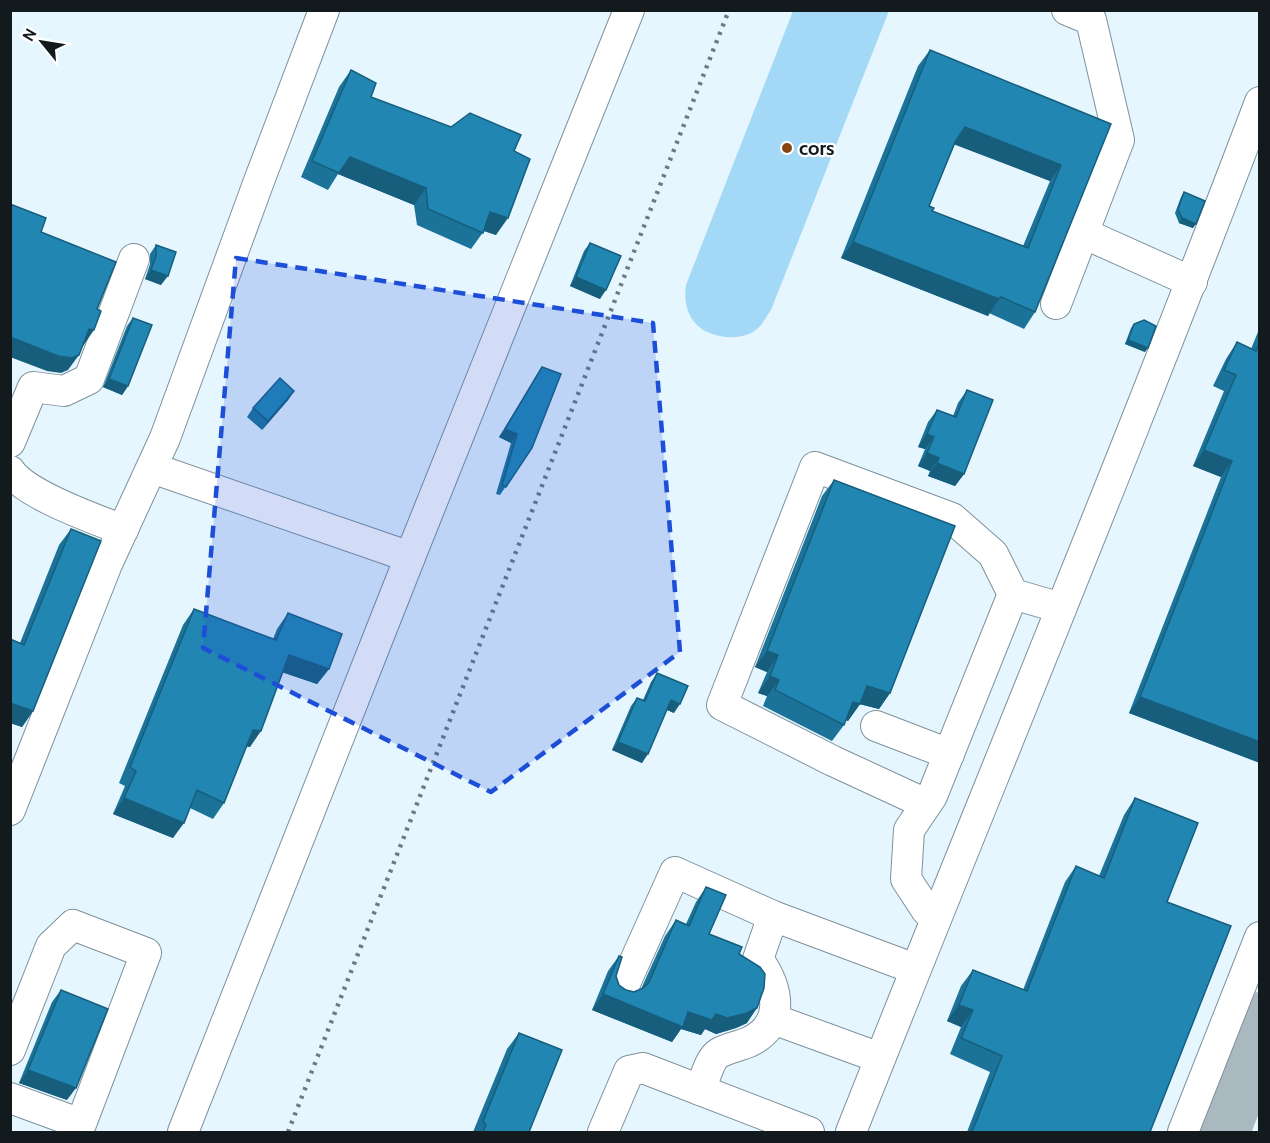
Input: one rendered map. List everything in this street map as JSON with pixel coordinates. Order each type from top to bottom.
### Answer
[{"type":"lane","points":[[10,810],[106,564],[165,438],[324,10]]},
{"type":"lane","points":[[183,1132],[629,10]]},
{"type":"lane","points":[[1056,304],[1119,140],[1091,20],[1067,10]]},
{"type":"lane","points":[[851,1132],[1192,282],[1260,102]]},
{"type":"lane","points":[[1083,233],[1192,282]]},
{"type":"lane","points":[[10,442],[33,387],[64,391],[89,379],[134,259]]},
{"type":"lane","points":[[926,804],[722,705],[815,467],[951,518],[993,554],[1013,594],[1060,608]]},
{"type":"lane","points":[[152,468],[410,557]]},
{"type":"lane","points":[[10,471],[16,480],[63,506],[123,530]]},
{"type":"lane","points":[[937,915],[927,911],[906,879],[909,830],[932,796],[1013,594]]},
{"type":"lane","points":[[876,726],[949,754]]},
{"type":"lane","points":[[622,990],[675,872],[773,916],[915,969]]},
{"type":"lane","points":[[700,1090],[714,1058],[720,1053],[758,1037],[773,1019],[776,1003],[772,982],[758,959],[773,916]]},
{"type":"lane","points":[[10,1050],[51,946],[73,925],[146,953],[94,1128],[10,1098]]},
{"type":"lane","points":[[1183,1132],[1260,938]]},
{"type":"lane","points":[[773,1019],[880,1058]]},
{"type":"lane","points":[[603,1132],[629,1071],[643,1068],[809,1132]]},
{"type":"highlighted area","points":[[236,258],[653,323],[680,652],[491,792],[203,648]]},
{"type":"shaded area","name":"cors","points":[[793,11],[889,11],[771,310],[759,327],[751,333],[735,337],[717,336],[702,329],[693,320],[686,306],[686,285]]},
{"type":"building","points":[[930,50],[1111,124],[1035,312],[853,242]],"holes":[[[965,127],[1061,165],[1028,248],[932,211],[934,208],[929,206],[955,142]]]},
{"type":"building","points":[[351,70],[376,83],[371,97],[451,127],[470,113],[521,135],[514,151],[530,159],[508,218],[490,212],[483,233],[428,209],[426,188],[350,157],[339,173],[312,161]]},
{"type":"building","points":[[1184,192],[1205,201],[1196,224],[1182,218],[1178,209]]},
{"type":"building","points":[[10,204],[46,218],[41,232],[116,262],[97,309],[101,311],[94,330],[89,329],[79,355],[72,358],[58,356],[10,337]]},
{"type":"building","points":[[590,243],[621,256],[606,290],[576,277]]},
{"type":"building","points":[[156,245],[176,252],[168,276],[151,270],[156,256]]},
{"type":"building","points":[[133,318],[152,325],[128,386],[109,379]]},
{"type":"building","points":[[1144,320],[1156,326],[1148,348],[1128,340],[1134,324]]},
{"type":"building","points":[[1260,341],[1260,742],[1140,697],[1232,461],[1204,450],[1236,375],[1224,370],[1237,342],[1256,351]]},
{"type":"building","points":[[542,367],[561,374],[532,448],[506,487],[502,485],[517,434],[505,429]]},
{"type":"building","points":[[280,378],[294,391],[268,421],[253,408]]},
{"type":"building","points":[[967,390],[993,400],[964,474],[937,463],[939,458],[927,453],[934,437],[927,434],[937,410],[956,417]]},
{"type":"building","points":[[834,480],[955,526],[890,693],[867,686],[860,704],[853,702],[844,725],[775,690],[779,680],[770,676],[778,655],[767,651]]},
{"type":"building","points":[[71,529],[101,541],[33,711],[10,703],[10,639],[24,645]]},
{"type":"building","points":[[194,609],[276,640],[288,613],[342,634],[329,669],[289,655],[261,731],[253,730],[224,803],[197,790],[184,823],[124,798],[136,771],[130,767]]},
{"type":"building","points":[[657,673],[688,686],[680,704],[671,700],[648,754],[618,742],[637,698],[645,701]]},
{"type":"building","points":[[1135,798],[1198,823],[1167,902],[1231,926],[1150,1132],[972,1132],[1002,1056],[961,1038],[973,1010],[959,1005],[973,970],[1027,991],[1076,866],[1104,878]]},
{"type":"building","points":[[706,887],[726,895],[709,934],[742,947],[739,954],[760,967],[765,974],[764,988],[757,1008],[727,1018],[716,1014],[712,1020],[688,1012],[683,1027],[603,994],[619,956],[622,957],[616,976],[619,985],[634,992],[649,982],[676,920],[689,926]]},
{"type":"building","points":[[61,990],[108,1009],[76,1088],[28,1070]]},
{"type":"building","points":[[519,1033],[562,1050],[529,1132],[483,1132],[486,1125],[483,1121]]},
{"type":"taxiway","points":[[1217,1132],[1260,1024]]},
{"type":"railway","points":[[288,1132],[729,10]]},
{"type":"place","name":"cors","points":[[787,148]]}]
